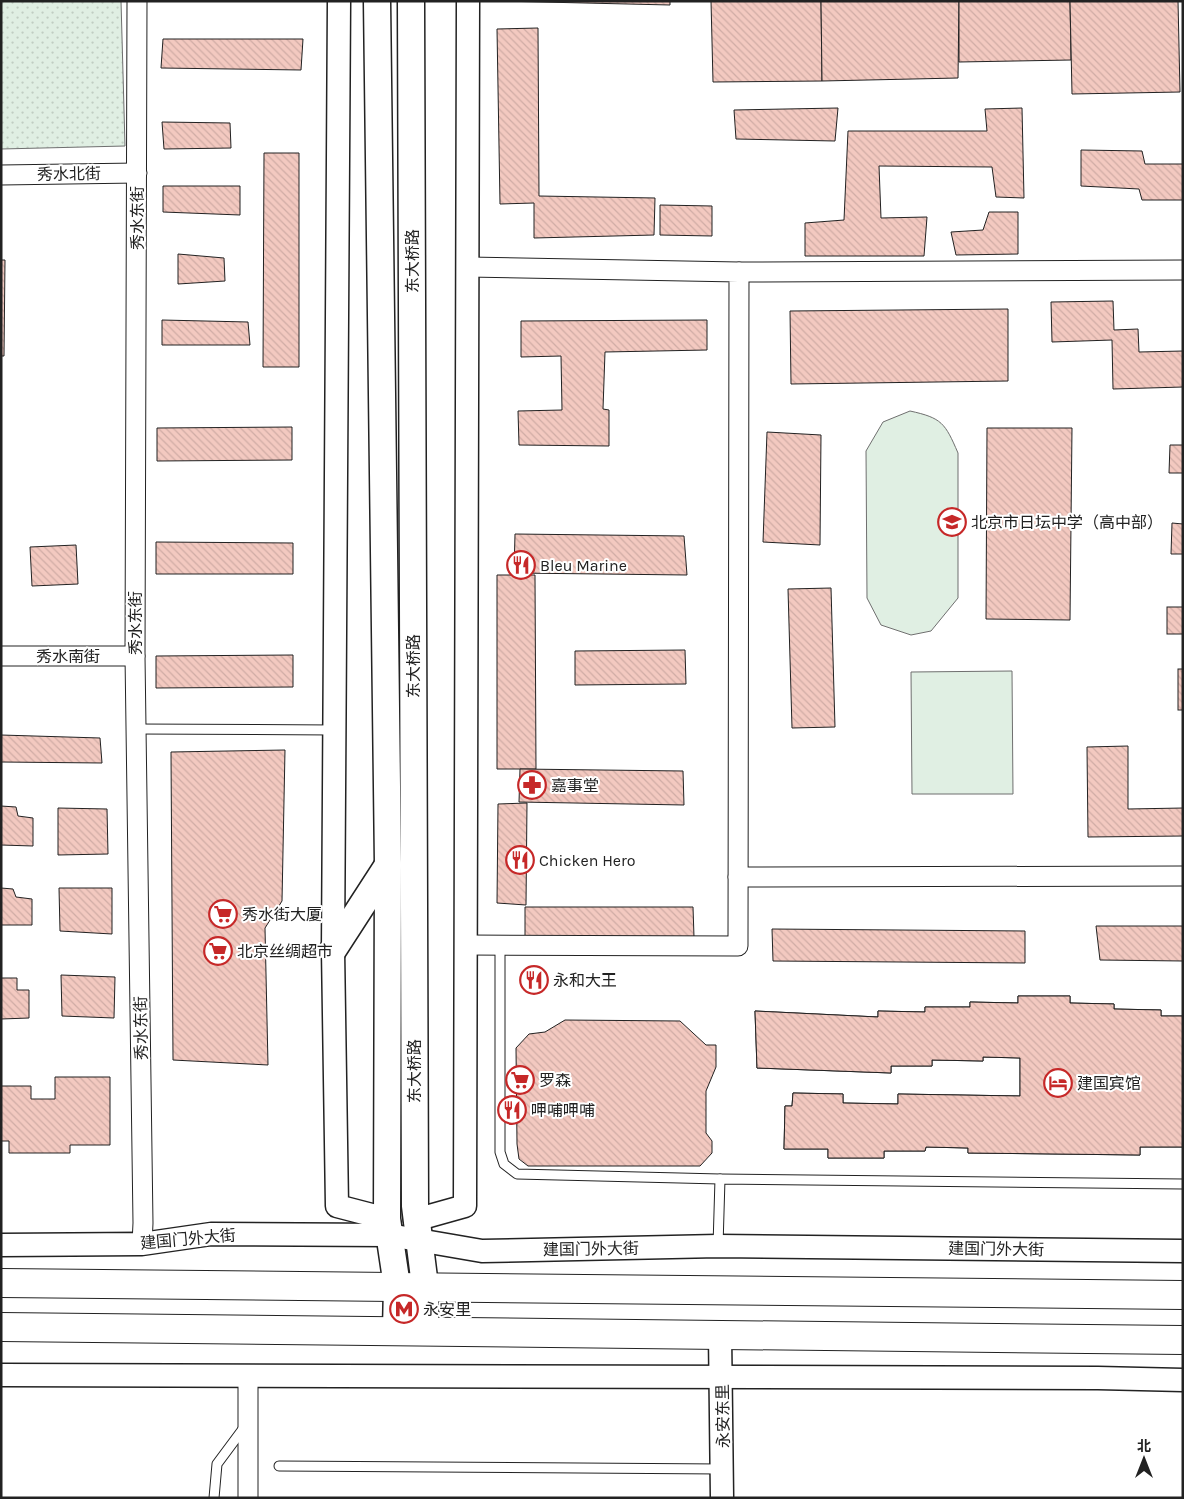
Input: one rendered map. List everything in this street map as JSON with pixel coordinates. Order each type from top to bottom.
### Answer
[{"type":"highway","points":[[1,1283],[1183,1295]]},
{"type":"highway","points":[[1,1327],[425,1330],[1183,1340]]},
{"type":"main road","name":"东大桥路","points":[[377,1],[388,865],[388,1227],[397,1286],[396,1330]]},
{"type":"main road","name":"东大桥路","points":[[411,1],[417,1230],[425,1286],[425,1330]]},
{"type":"main road","points":[[333,950],[388,865]]},
{"type":"street","name":"秀水东街","points":[[137,1],[138,173],[135,656],[142,1244]]},
{"type":"street","points":[[340,1],[333,950],[337,1206],[388,1227]]},
{"type":"street","points":[[417,1230],[465,1206],[468,1]]},
{"type":"street","name":"秀水北街","points":[[1,175],[138,173]]},
{"type":"street","points":[[468,267],[739,272],[1183,270]]},
{"type":"street","points":[[467,945],[738,946],[739,272]]},
{"type":"street","name":"秀水南街","points":[[1,656],[135,656]]},
{"type":"street","points":[[738,877],[1183,876]]},
{"type":"street","name":"建国门外大街","points":[[1,1245],[142,1244],[211,1234],[388,1227],[417,1230],[482,1251],[718,1246],[1183,1251]]},
{"type":"street","name":"永安东里","points":[[720,1334],[722,1498]]},
{"type":"street","points":[[1,1375],[1183,1380]]},
{"type":"street","points":[[248,1376],[248,1498]]},
{"type":"lane","points":[[136,728],[335,730]]},
{"type":"lane","points":[[500,946],[500,1152],[504,1164],[517,1174],[720,1179],[1183,1184]]},
{"type":"lane","points":[[718,1246],[720,1179]]},
{"type":"lane","points":[[214,1498],[217,1464],[248,1421]]},
{"type":"lane","points":[[279,1466],[723,1468]]},
{"type":"green space","points":[[1,1],[121,1],[125,146],[1,149]]},
{"type":"green space","points":[[910,411],[929,416],[941,423],[950,435],[958,453],[958,598],[931,631],[911,635],[881,625],[867,598],[866,451],[883,422]]},
{"type":"green space","points":[[1012,671],[1013,794],[912,794],[911,672]]},
{"type":"building","points":[[499,1],[670,1],[670,5]]},
{"type":"building","points":[[711,1],[821,1],[822,81],[713,82]]},
{"type":"building","points":[[821,1],[959,1],[958,78],[822,81]]},
{"type":"building","points":[[959,1],[1070,1],[1071,60],[959,62]]},
{"type":"building","points":[[1070,1],[1178,1],[1180,92],[1072,94]]},
{"type":"building","points":[[538,28],[539,196],[655,198],[654,235],[534,238],[534,203],[500,204],[497,29]]},
{"type":"building","points":[[163,39],[303,39],[301,70],[161,68]]},
{"type":"building","points":[[838,108],[835,141],[736,139],[734,110]]},
{"type":"building","points":[[1022,108],[1024,198],[996,197],[992,167],[879,166],[881,218],[927,217],[924,256],[805,256],[805,223],[844,220],[848,131],[987,131],[985,109]]},
{"type":"building","points":[[162,122],[230,123],[231,148],[164,149]]},
{"type":"building","points":[[1081,150],[1142,151],[1145,164],[1183,164],[1183,200],[1142,200],[1139,189],[1081,186]]},
{"type":"building","points":[[264,153],[299,153],[299,367],[263,367]]},
{"type":"building","points":[[163,186],[240,186],[240,215],[163,212]]},
{"type":"building","points":[[660,205],[712,206],[712,236],[660,235]]},
{"type":"building","points":[[989,212],[1018,212],[1018,254],[956,255],[951,232],[983,230]]},
{"type":"building","points":[[178,254],[224,258],[225,281],[178,284]]},
{"type":"building","points":[[1,260],[5,260],[4,356],[1,356]]},
{"type":"building","points":[[1113,301],[1114,330],[1138,329],[1139,352],[1183,351],[1183,387],[1113,389],[1112,340],[1052,342],[1051,302]]},
{"type":"building","points":[[1008,309],[1008,381],[791,384],[790,311]]},
{"type":"building","points":[[162,320],[248,322],[250,345],[162,345]]},
{"type":"building","points":[[707,320],[707,350],[605,352],[603,409],[609,410],[609,446],[519,445],[518,411],[562,410],[561,356],[521,357],[521,321]]},
{"type":"building","points":[[292,427],[292,460],[157,461],[157,428]]},
{"type":"building","points":[[987,428],[1072,428],[1070,620],[986,619]]},
{"type":"building","points":[[767,432],[821,435],[820,545],[763,542]]},
{"type":"building","points":[[1170,445],[1183,445],[1183,473],[1169,473]]},
{"type":"building","points":[[1172,523],[1183,524],[1183,554],[1171,554]]},
{"type":"building","points":[[515,534],[684,536],[687,575],[514,573]]},
{"type":"building","points":[[156,542],[293,543],[293,574],[156,574]]},
{"type":"building","points":[[76,545],[78,584],[32,586],[30,547]]},
{"type":"building","points":[[497,575],[535,575],[536,769],[497,769]]},
{"type":"building","points":[[831,588],[835,727],[792,728],[788,589]]},
{"type":"building","points":[[1167,607],[1183,607],[1183,634],[1167,634]]},
{"type":"building","points":[[685,650],[686,684],[575,685],[575,651]]},
{"type":"building","points":[[293,655],[293,687],[156,688],[156,656]]},
{"type":"building","points":[[1178,669],[1183,669],[1183,710],[1178,710]]},
{"type":"building","points":[[1,735],[100,738],[102,763],[1,762]]},
{"type":"building","points":[[1128,746],[1128,809],[1183,808],[1183,836],[1088,837],[1087,747]]},
{"type":"building","name":"秀水街大厦","points":[[285,750],[282,901],[265,928],[268,1065],[173,1060],[171,752]]},
{"type":"building","points":[[520,769],[683,771],[684,805],[519,802]]},
{"type":"building","points":[[527,803],[526,905],[497,903],[498,804]]},
{"type":"building","points":[[1,806],[16,807],[18,816],[33,818],[33,846],[1,845]]},
{"type":"building","points":[[58,808],[107,809],[108,854],[58,855]]},
{"type":"building","points":[[1,888],[13,889],[16,897],[32,899],[32,925],[1,925]]},
{"type":"building","points":[[59,888],[112,888],[112,934],[60,931]]},
{"type":"building","points":[[525,907],[693,907],[694,937],[525,937]]},
{"type":"building","points":[[1096,926],[1183,926],[1183,961],[1100,960]]},
{"type":"building","points":[[772,929],[1025,931],[1025,963],[773,961]]},
{"type":"building","points":[[61,975],[115,977],[114,1018],[62,1016]]},
{"type":"building","points":[[1,978],[17,978],[17,990],[29,990],[29,1018],[1,1019]]},
{"type":"building","name":"建国宾馆","points":[[1018,996],[1070,996],[1070,1003],[1114,1004],[1114,1009],[1161,1010],[1161,1016],[1183,1016],[1183,1067],[1150,1067],[1150,1062],[1096,1061],[1095,1094],[1149,1095],[1149,1100],[1183,1101],[1183,1147],[1140,1147],[1140,1155],[968,1153],[968,1148],[926,1147],[925,1151],[884,1151],[884,1158],[828,1158],[828,1149],[784,1149],[785,1106],[792,1106],[793,1093],[843,1094],[843,1103],[898,1104],[898,1094],[1020,1096],[1020,1058],[983,1057],[983,1061],[932,1060],[932,1066],[891,1066],[891,1073],[757,1068],[755,1011],[878,1017],[878,1011],[925,1012],[925,1007],[970,1007],[970,1002],[1018,1003]]},
{"type":"building","name":"建国宾馆","points":[[1018,996],[1070,996],[1070,1003],[1114,1004],[1114,1009],[1161,1010],[1161,1016],[1183,1016],[1183,1147],[1140,1147],[1140,1155],[968,1153],[968,1148],[926,1147],[925,1151],[884,1151],[884,1158],[828,1158],[828,1149],[784,1149],[785,1106],[792,1106],[793,1093],[843,1094],[843,1103],[898,1104],[898,1094],[1020,1096],[1020,1058],[983,1057],[983,1061],[932,1060],[932,1066],[891,1066],[891,1073],[757,1068],[755,1011],[878,1017],[878,1011],[925,1012],[925,1007],[970,1007],[970,1002],[1018,1003]]},
{"type":"building","points":[[565,1020],[680,1021],[706,1045],[716,1045],[716,1067],[706,1091],[706,1133],[712,1141],[712,1153],[700,1166],[528,1166],[519,1159],[517,1144],[516,1048],[529,1034],[545,1032]]},
{"type":"building","points":[[55,1077],[110,1077],[110,1145],[70,1145],[70,1153],[9,1153],[9,1141],[1,1141],[1,1086],[31,1086],[31,1099],[55,1099]]},
{"type":"place","name":"北京市日坛中学（高中部）","points":[[952,522]]},
{"type":"place","name":"Bleu Marine","points":[[521,565]]},
{"type":"place","name":"嘉事堂","points":[[532,785]]},
{"type":"place","name":"Chicken Hero","points":[[520,860]]},
{"type":"place","name":"秀水街大厦","points":[[223,914]]},
{"type":"place","name":"北京丝绸超市","points":[[218,951]]},
{"type":"place","name":"永和大王","points":[[534,980]]},
{"type":"place","name":"罗森","points":[[520,1080]]},
{"type":"place","name":"建国宾馆","points":[[1058,1083]]},
{"type":"place","name":"呷哺呷哺","points":[[512,1110]]},
{"type":"place","name":"永安里","points":[[404,1309]]}]
